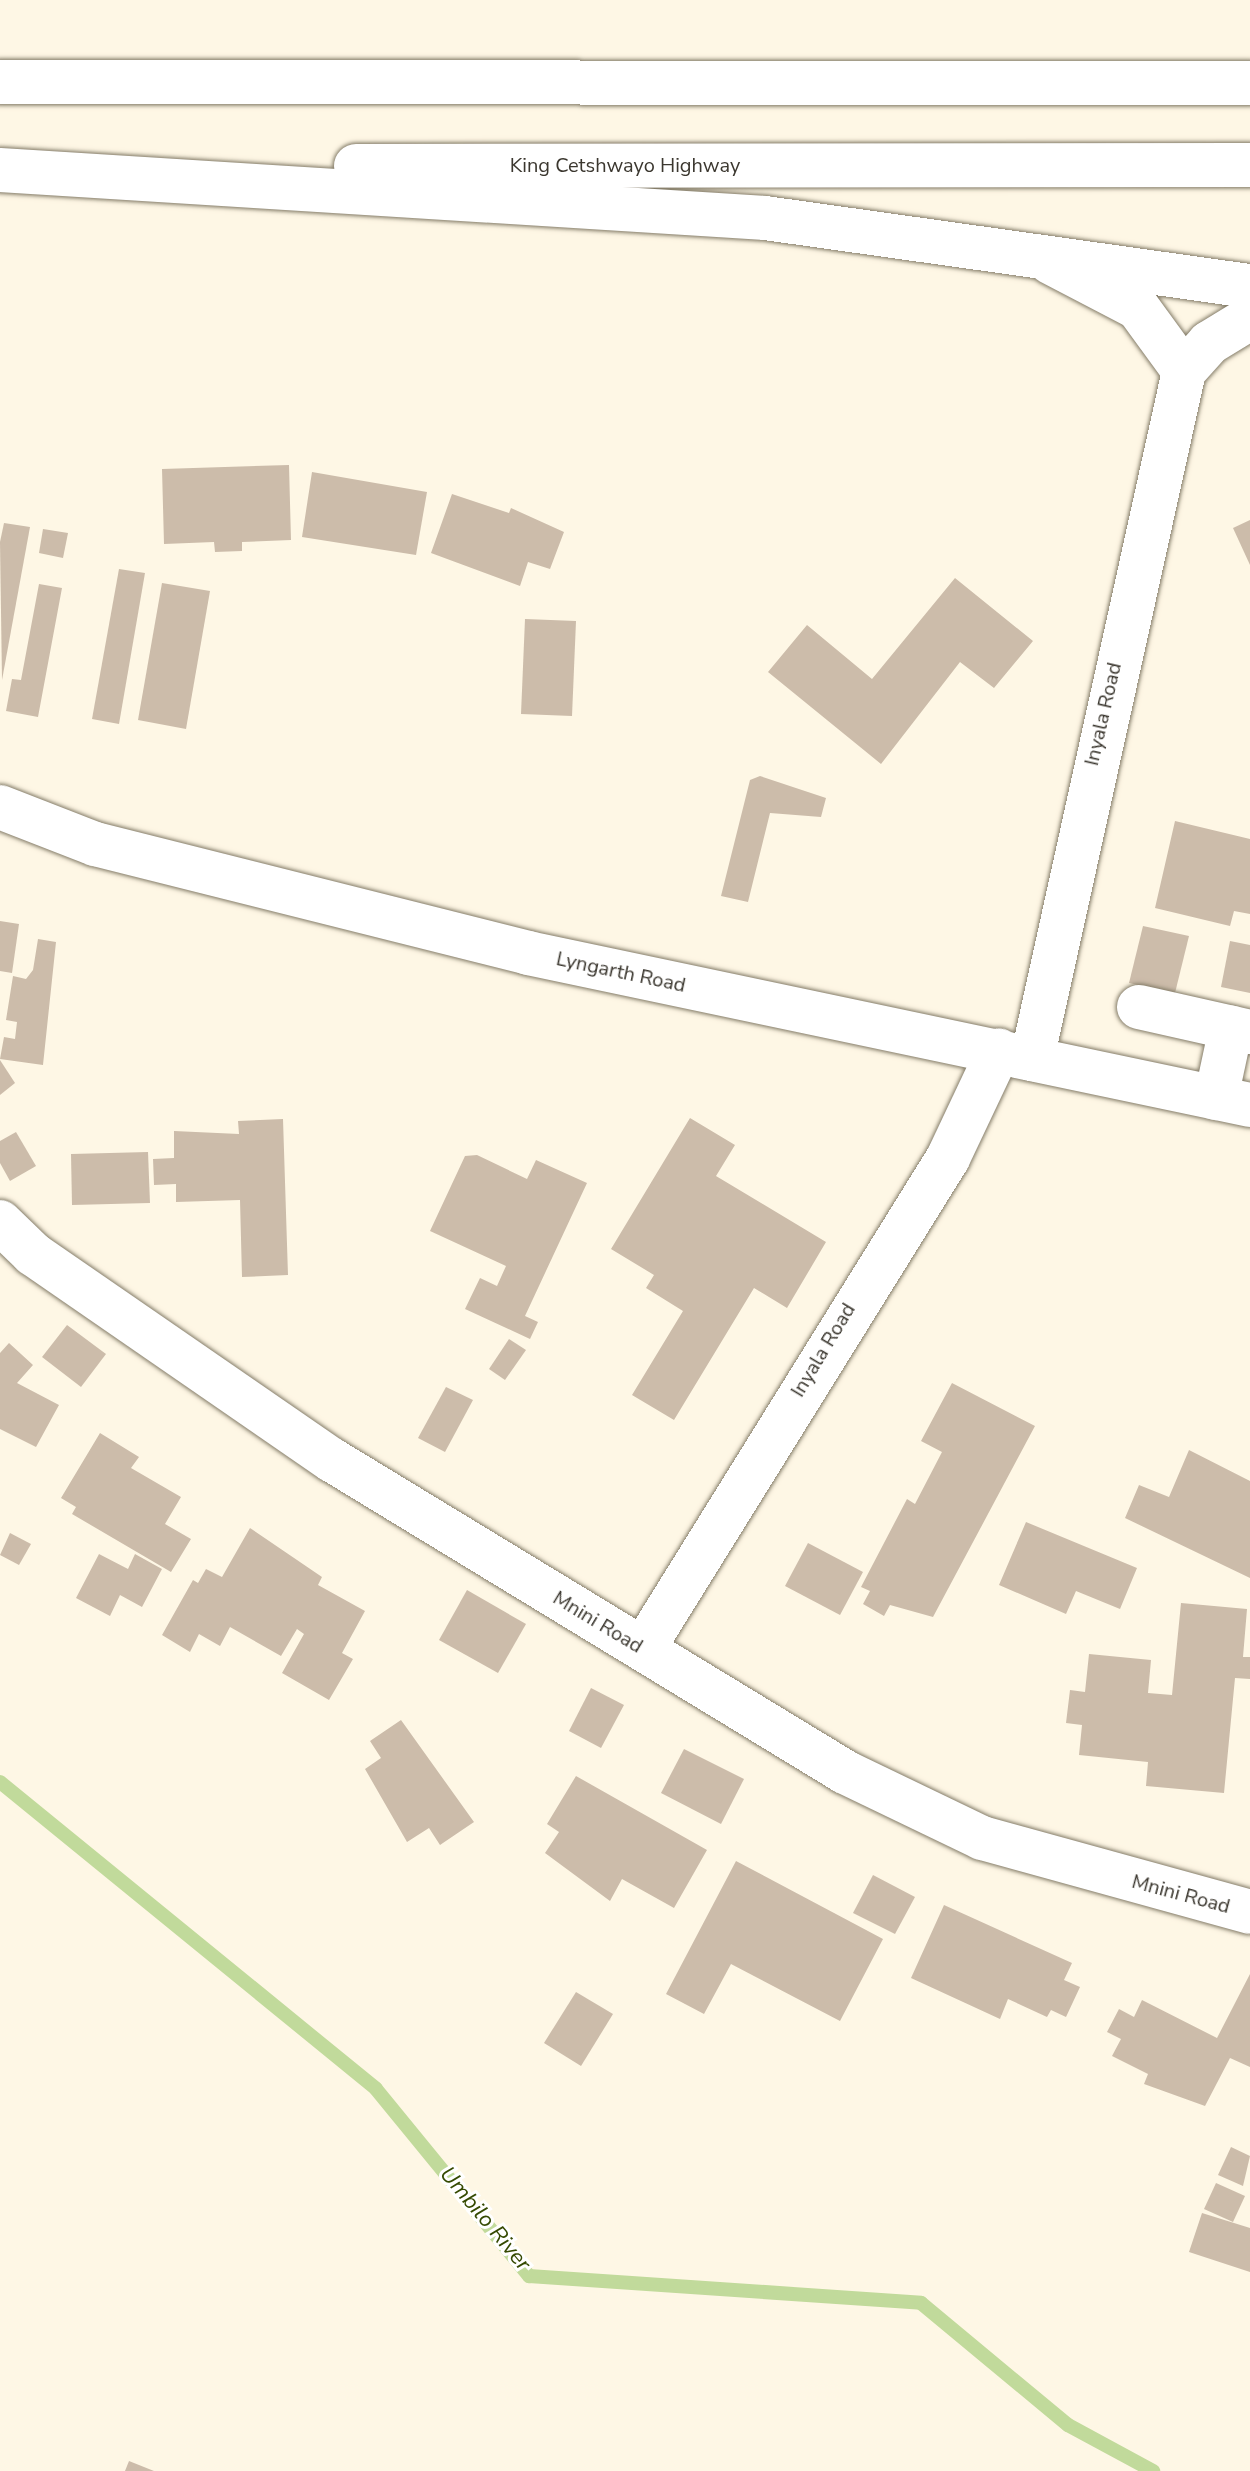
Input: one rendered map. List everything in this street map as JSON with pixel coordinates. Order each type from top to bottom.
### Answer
[{"type":"main road","points":[[1009,82],[1250,64]]},
{"type":"main road","points":[[0,82],[1250,83]]},
{"type":"main road","name":"King Cetshwayo Highway","points":[[0,169],[1250,165]]},
{"type":"main road","points":[[0,169],[765,218],[1050,262],[1250,286]]},
{"type":"main road","points":[[1050,262],[1138,308],[1184,371],[1217,336],[1250,318]]},
{"type":"main road","name":"Inyala Road","points":[[643,1649],[1015,1054],[1184,371]]},
{"type":"main road","name":"Lyngarth Road","points":[[0,807],[95,844],[528,953],[1233,1101]]},
{"type":"main road","points":[[1139,1007],[1241,1030],[1233,1101]]},
{"type":"main road","name":"Mnini Road","points":[[0,1222],[33,1254],[332,1460],[643,1649],[940,1822],[1041,1857],[1250,1912]]},
{"type":"building","points":[[289,465],[291,540],[242,542],[242,551],[215,552],[214,542],[164,544],[162,469]]},
{"type":"building","points":[[312,472],[427,492],[416,555],[302,537]]},
{"type":"building","points":[[452,494],[509,513],[511,508],[564,532],[550,569],[528,562],[520,586],[431,553]]},
{"type":"building","points":[[1250,520],[1250,565],[1233,528]]},
{"type":"building","points":[[4,523],[30,527],[2,680],[0,542]]},
{"type":"building","points":[[43,529],[68,533],[63,558],[39,553]]},
{"type":"building","points":[[119,569],[145,573],[119,724],[92,719]]},
{"type":"building","points":[[955,578],[1033,641],[994,688],[960,662],[881,764],[768,672],[807,625],[872,679]]},
{"type":"building","points":[[162,583],[210,591],[186,729],[138,720]]},
{"type":"building","points":[[39,584],[62,588],[38,717],[6,711],[12,679],[21,680]]},
{"type":"building","points":[[525,619],[576,621],[572,716],[521,714]]},
{"type":"building","points":[[760,776],[826,798],[821,817],[770,813],[748,902],[721,896],[750,780]]},
{"type":"building","points":[[1175,821],[1250,839],[1250,914],[1234,911],[1230,926],[1155,908]]},
{"type":"building","points":[[0,921],[19,924],[12,973],[0,971]]},
{"type":"building","points":[[1143,926],[1189,936],[1175,993],[1129,983]]},
{"type":"building","points":[[38,939],[56,942],[43,1065],[0,1059],[4,1037],[15,1039],[17,1022],[6,1020],[13,976],[26,979],[33,970]]},
{"type":"building","points":[[1230,941],[1250,945],[1250,993],[1221,987]]},
{"type":"building","points":[[0,1060],[15,1083],[0,1095]]},
{"type":"building","points":[[690,1118],[735,1145],[716,1176],[826,1242],[787,1308],[754,1288],[674,1420],[632,1395],[683,1311],[646,1288],[654,1275],[611,1249]]},
{"type":"building","points":[[283,1119],[288,1275],[242,1277],[240,1200],[176,1202],[176,1184],[154,1185],[153,1159],[174,1158],[174,1131],[239,1134],[238,1121]]},
{"type":"building","points":[[16,1132],[36,1166],[10,1181],[0,1163],[0,1141]]},
{"type":"building","points":[[148,1152],[150,1203],[72,1205],[71,1154]]},
{"type":"building","points":[[477,1155],[527,1179],[536,1160],[587,1183],[525,1316],[538,1322],[530,1339],[465,1309],[480,1278],[497,1286],[506,1266],[430,1231],[465,1156]]},
{"type":"building","points":[[67,1325],[106,1354],[81,1387],[42,1357]]},
{"type":"building","points":[[509,1339],[526,1350],[505,1380],[489,1369]]},
{"type":"building","points":[[9,1343],[33,1365],[17,1383],[59,1405],[36,1447],[0,1429],[0,1353]]},
{"type":"building","points":[[952,1383],[1035,1426],[933,1617],[890,1605],[884,1616],[863,1604],[870,1591],[861,1587],[907,1499],[915,1504],[942,1452],[921,1441]]},
{"type":"building","points":[[446,1387],[473,1400],[445,1452],[418,1438]]},
{"type":"building","points":[[100,1433],[139,1457],[131,1468],[181,1497],[165,1524],[191,1539],[171,1572],[72,1514],[76,1507],[61,1498]]},
{"type":"building","points":[[1189,1450],[1250,1481],[1250,1578],[1125,1518],[1139,1485],[1169,1497]]},
{"type":"building","points":[[1026,1522],[1137,1568],[1120,1609],[1076,1591],[1066,1614],[999,1585]]},
{"type":"building","points":[[250,1528],[322,1577],[318,1585],[365,1611],[342,1653],[353,1659],[329,1700],[282,1673],[304,1634],[297,1629],[281,1656],[230,1627],[220,1646],[199,1634],[190,1652],[162,1635],[193,1580],[198,1583],[206,1569],[222,1577]]},
{"type":"building","points":[[10,1533],[31,1544],[19,1565],[0,1555]]},
{"type":"building","points":[[808,1543],[863,1572],[840,1615],[785,1586]]},
{"type":"building","points":[[99,1554],[128,1569],[135,1554],[162,1569],[142,1607],[120,1595],[110,1616],[76,1598]]},
{"type":"building","points":[[467,1590],[526,1624],[498,1673],[439,1640]]},
{"type":"building","points":[[1181,1603],[1247,1609],[1243,1657],[1250,1657],[1250,1679],[1235,1678],[1224,1793],[1146,1786],[1148,1762],[1079,1755],[1082,1725],[1066,1723],[1070,1690],[1085,1692],[1089,1654],[1151,1660],[1148,1693],[1172,1695]]},
{"type":"building","points":[[591,1688],[624,1705],[601,1748],[569,1731]]},
{"type":"building","points":[[401,1720],[474,1822],[440,1845],[429,1828],[407,1842],[365,1769],[381,1758],[370,1741]]},
{"type":"building","points":[[684,1749],[744,1779],[721,1824],[661,1793]]},
{"type":"building","points":[[576,1776],[707,1850],[674,1908],[622,1879],[610,1901],[545,1853],[559,1832],[547,1824]]},
{"type":"building","points":[[736,1861],[883,1939],[840,2021],[731,1964],[704,2014],[666,1994]]},
{"type":"building","points":[[873,1875],[915,1897],[895,1934],[853,1913]]},
{"type":"building","points":[[944,1905],[1072,1963],[1064,1980],[1080,1987],[1066,2017],[1051,2010],[1047,2017],[1008,1999],[1000,2019],[911,1978]]},
{"type":"building","points":[[1250,1974],[1250,2067],[1230,2058],[1205,2106],[1144,2084],[1148,2074],[1112,2056],[1121,2039],[1107,2032],[1119,2009],[1134,2017],[1142,2000],[1217,2038]]},
{"type":"building","points":[[576,1992],[613,2014],[581,2066],[544,2043]]},
{"type":"building","points":[[1231,2147],[1250,2156],[1243,2186],[1218,2175]]},
{"type":"building","points":[[1216,2183],[1245,2196],[1233,2222],[1204,2209]]},
{"type":"building","points":[[1202,2213],[1250,2228],[1250,2272],[1189,2252]]},
{"type":"building","points":[[129,2461],[154,2471],[125,2471]]},
{"type":"waterway","name":"Umbilo River","points":[[0,1782],[376,2089],[529,2276],[921,2303],[1068,2425],[1153,2471]]}]
